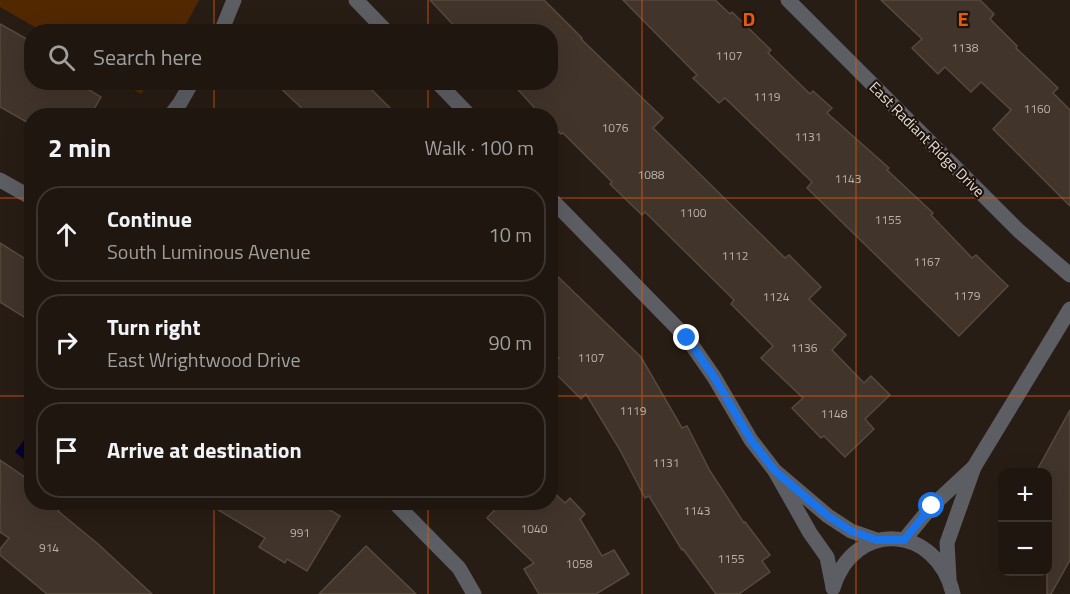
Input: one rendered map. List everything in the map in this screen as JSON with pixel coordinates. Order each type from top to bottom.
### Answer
[{"type":"street","points":[[224,24],[234,0]]},
{"type":"street","points":[[356,0],[379,24]]},
{"type":"street","name":"East Radiant Ridge Drive","points":[[788,0],[1020,231],[1070,275]]},
{"type":"street","points":[[177,108],[188,90]]},
{"type":"street","points":[[445,90],[462,108]]},
{"type":"street","points":[[0,180],[24,194]]},
{"type":"street","points":[[558,206],[687,338],[714,377],[751,440],[775,471],[810,533],[827,557],[832,591]]},
{"type":"street","points":[[953,594],[949,578],[947,543],[974,467],[1070,309]]},
{"type":"street","points":[[904,540],[932,506],[974,467]]},
{"type":"street","points":[[775,471],[828,516],[851,531],[877,540],[904,540],[923,547],[939,560],[949,578]]},
{"type":"street","points":[[402,510],[459,568],[474,594]]},
{"type":"street","points":[[832,591],[838,572],[848,558],[861,547],[877,540]]},
{"type":"shaded area","points":[[0,0],[199,0],[186,24],[30,24],[0,7]]},
{"type":"shaded area","points":[[24,440],[24,459],[15,452]]},
{"type":"building","points":[[430,0],[544,0],[663,118],[653,128],[785,258],[789,255],[821,287],[809,299],[846,335],[832,350],[864,383],[871,376],[890,395],[865,419],[874,429],[845,457],[824,436],[821,438],[792,408],[803,398],[761,358],[773,346],[731,304],[734,300],[645,212],[642,215],[563,133],[558,131],[558,108],[535,108],[518,90],[558,90],[558,24],[452,24]]},
{"type":"building","points":[[623,0],[715,0],[730,14],[732,12],[771,50],[768,53],[810,94],[813,91],[832,108],[827,113],[889,168],[887,170],[933,213],[931,215],[972,258],[976,255],[1008,286],[959,336],[807,188],[812,182],[725,98],[719,103],[693,78],[697,75]]},
{"type":"building","points":[[881,0],[980,0],[994,14],[990,19],[1017,46],[1016,48],[1058,88],[1053,93],[1070,110],[1070,206],[993,129],[1011,110],[981,82],[971,92],[945,67],[938,74],[912,48],[922,39]]},
{"type":"building","points":[[0,24],[24,38],[24,90],[89,90],[101,97],[95,108],[24,108],[24,120],[0,107]]},
{"type":"building","points":[[282,90],[372,90],[390,108],[302,108]]},
{"type":"building","points":[[0,243],[24,258],[24,317],[0,302]]},
{"type":"building","points":[[558,277],[641,357],[682,428],[687,426],[710,471],[744,523],[770,555],[762,561],[770,572],[739,594],[716,594],[682,550],[649,496],[645,498],[620,450],[586,394],[581,399],[558,376]]},
{"type":"building","points":[[1070,410],[1070,560],[1051,594],[1047,594],[1047,576],[1052,576],[1052,468],[1038,468]]},
{"type":"building","points":[[0,460],[24,476],[24,510],[59,510],[152,594],[47,594],[0,555],[0,549],[9,538],[0,532]]},
{"type":"building","points":[[558,496],[565,503],[570,498],[585,514],[580,519],[602,556],[614,550],[629,574],[596,594],[539,594],[524,569],[534,563],[487,518],[494,510],[558,510]]},
{"type":"building","points":[[218,510],[330,510],[340,516],[307,571],[287,559],[285,563],[259,547],[265,538]]},
{"type":"building","points":[[366,546],[416,594],[319,594]]},
{"type":"route","points":[[687,338],[714,377],[751,440],[775,471],[828,516],[851,531],[877,540],[904,540],[932,506]]}]
